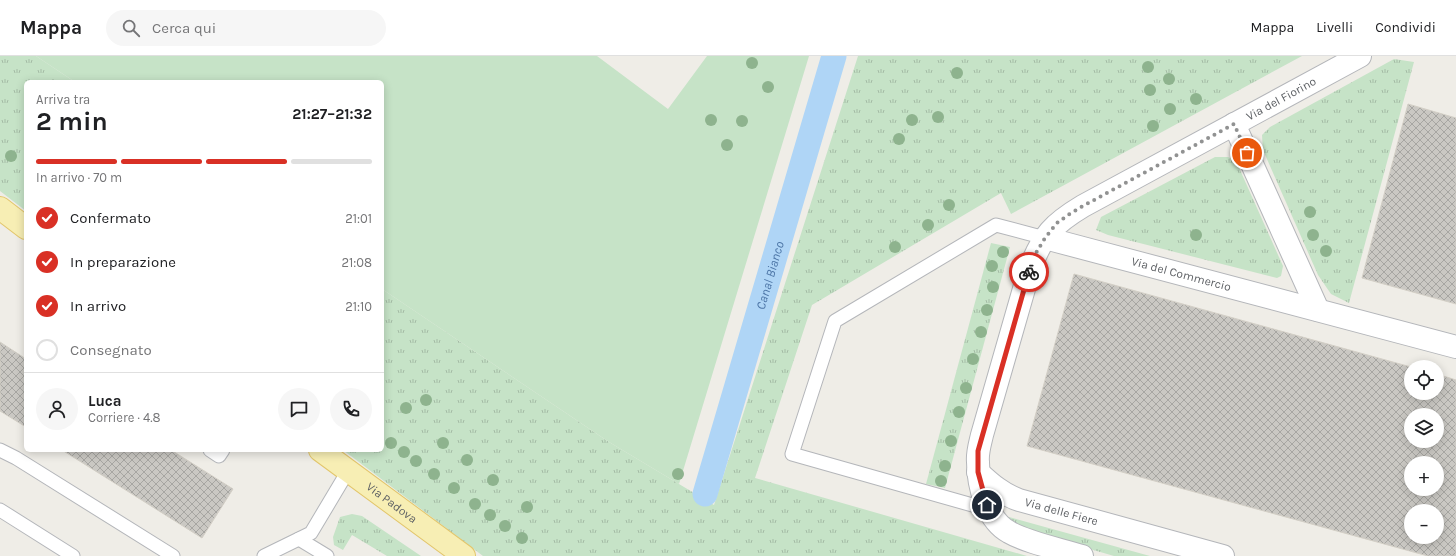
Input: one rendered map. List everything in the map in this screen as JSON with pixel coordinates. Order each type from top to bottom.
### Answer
[{"type":"main road","points":[[0,208],[24,226]]},
{"type":"main road","name":"Via Padova","points":[[323,452],[464,556]]},
{"type":"street","name":"Via del Fiorino","points":[[978,472],[978,451],[1030,268],[1036,253],[1045,238],[1057,223],[1083,206],[1360,56]]},
{"type":"street","points":[[1234,124],[1318,310]]},
{"type":"street","name":"Via del Commercio","points":[[1045,238],[1456,347]]},
{"type":"street","points":[[978,472],[983,492],[990,510],[1000,527],[1010,533],[1029,540],[1082,556]]},
{"type":"street","name":"Via delle Fiere","points":[[978,472],[1008,496],[1019,500],[1223,556]]},
{"type":"lane","points":[[995,487],[990,510],[792,454],[835,321],[996,225],[1045,238]]},
{"type":"lane","points":[[0,450],[16,458],[172,556]]},
{"type":"lane","points":[[213,452],[219,456],[222,452]]},
{"type":"lane","points":[[264,556],[311,533],[348,471]]},
{"type":"lane","points":[[0,510],[73,556]]},
{"type":"lane","points":[[300,539],[327,556]]},
{"type":"green space","points":[[0,56],[36,56],[72,80],[24,80],[24,209],[0,191]]},
{"type":"green space","points":[[36,56],[597,56],[668,109],[707,56],[809,56],[679,484],[609,442],[384,290],[384,80],[72,80]]},
{"type":"green space","points":[[858,56],[1302,56],[1011,214],[1001,193],[812,305],[755,478],[1027,556],[483,556],[346,452],[384,452],[384,290],[609,442],[714,505]]},
{"type":"green space","points":[[1394,59],[1414,62],[1349,303],[1331,294],[1318,275],[1263,150],[1262,135],[1270,127]]},
{"type":"green space","points":[[1215,157],[1228,157],[1236,161],[1283,266],[1281,276],[1277,278],[1108,235],[1096,230],[1101,217]]},
{"type":"green space","points":[[991,243],[1010,247],[945,488],[926,484]]},
{"type":"green space","points":[[352,514],[362,516],[421,556],[387,556],[352,535],[343,550],[334,545],[333,537],[340,517]]},
{"type":"green space","points":[[1009,517],[1150,556],[1114,556],[1007,525]]},
{"type":"building","points":[[1408,104],[1456,118],[1456,304],[1362,278]]},
{"type":"building","points":[[1074,274],[1404,365],[1404,400],[1444,400],[1444,376],[1456,380],[1456,556],[1428,556],[1027,446]]},
{"type":"building","points":[[0,342],[24,358],[24,426],[0,411]]},
{"type":"building","points":[[65,452],[174,452],[233,489],[202,538]]},
{"type":"waterway","name":"Canal Bianco","points":[[705,494],[834,56]]},
{"type":"way so far","points":[[1029,272],[1042,242],[1057,223],[1083,206],[1234,124],[1247,153]]},
{"type":"route","points":[[987,505],[978,472],[978,451],[1029,272]]}]
